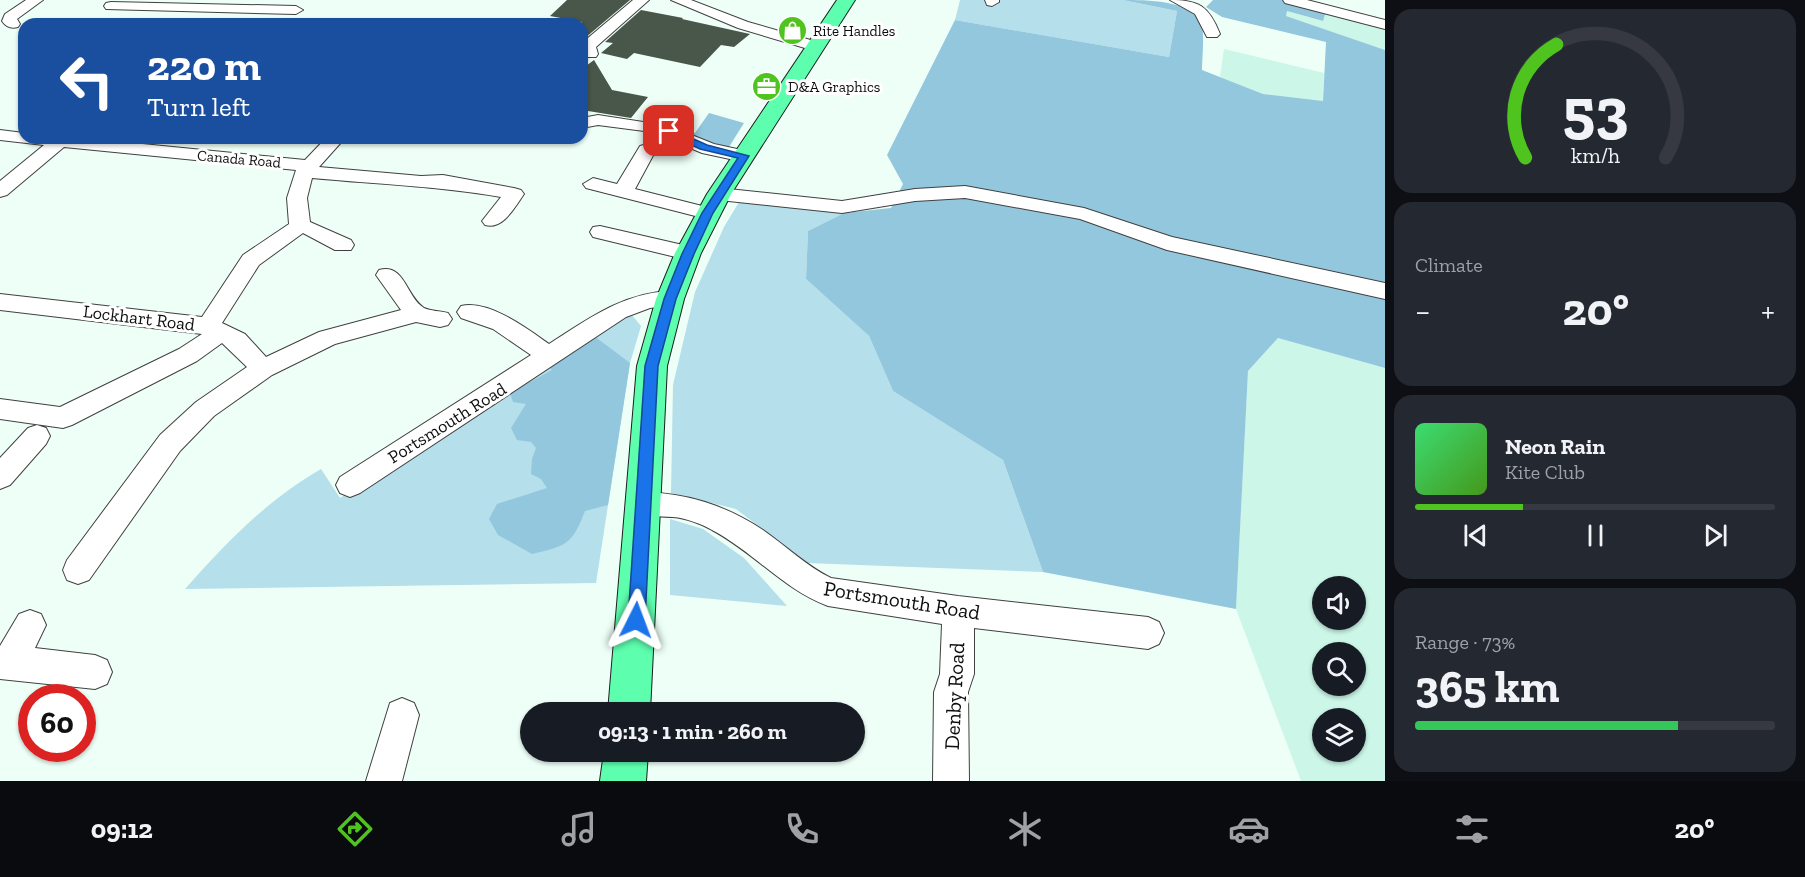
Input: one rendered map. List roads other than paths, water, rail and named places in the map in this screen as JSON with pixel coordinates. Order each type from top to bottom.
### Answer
[{"type":"main road","points":[[630,702],[652,366],[670,299],[688,254],[713,203],[846,0]]},
{"type":"main road","points":[[623,781],[625,762]]},
{"type":"street","points":[[10,24],[36,0]]},
{"type":"street","points":[[588,48],[642,0]]},
{"type":"street","points":[[678,0],[743,25],[815,46]]},
{"type":"street","points":[[1177,0],[1194,6],[1206,15],[1212,34]]},
{"type":"street","points":[[1290,0],[1385,25]]},
{"type":"street","points":[[111,6],[296,10]]},
{"type":"street","points":[[124,18],[129,6]]},
{"type":"street","points":[[588,122],[598,120],[652,127],[669,131],[709,148],[744,156]]},
{"type":"street","name":"Canada Road","points":[[0,135],[18,137]]},
{"type":"street","points":[[0,191],[57,144]]},
{"type":"street","name":"Canada Road","points":[[77,144],[421,182],[443,181],[514,194],[492,221]]},
{"type":"street","points":[[300,226],[295,208],[296,191],[307,169],[330,144]]},
{"type":"street","points":[[623,192],[648,150]]},
{"type":"street","points":[[592,184],[623,192],[713,203],[842,207],[915,195],[965,192],[1084,214],[1167,243],[1385,291]]},
{"type":"street","points":[[0,409],[63,418],[188,355],[215,329],[251,261],[300,226],[312,229],[343,245]]},
{"type":"street","points":[[600,232],[688,254]]},
{"type":"street","points":[[78,570],[181,430],[205,409],[263,369],[327,339],[428,317],[387,275]]},
{"type":"street","name":"Portsmouth Road","points":[[350,485],[541,363],[548,355],[629,305],[670,299]]},
{"type":"street","name":"Lockhart Road","points":[[0,302],[215,329]]},
{"type":"street","points":[[469,312],[501,323],[548,355]]},
{"type":"street","points":[[215,329],[236,340],[263,369]]},
{"type":"street","points":[[0,477],[37,436]]},
{"type":"street","name":"Portsmouth Road","points":[[642,504],[676,505],[721,520],[753,540],[806,581],[828,592],[958,611],[1148,633]]},
{"type":"street","name":"Denby Road","points":[[951,781],[951,692],[957,674],[958,611]]},
{"type":"street","points":[[30,625],[4,662],[95,672]]},
{"type":"street","points":[[384,781],[402,715]]},
{"type":"place","name":"Rite Handles","points":[[792,31]]},
{"type":"place","name":"D&A Graphics","points":[[767,87]]}]
